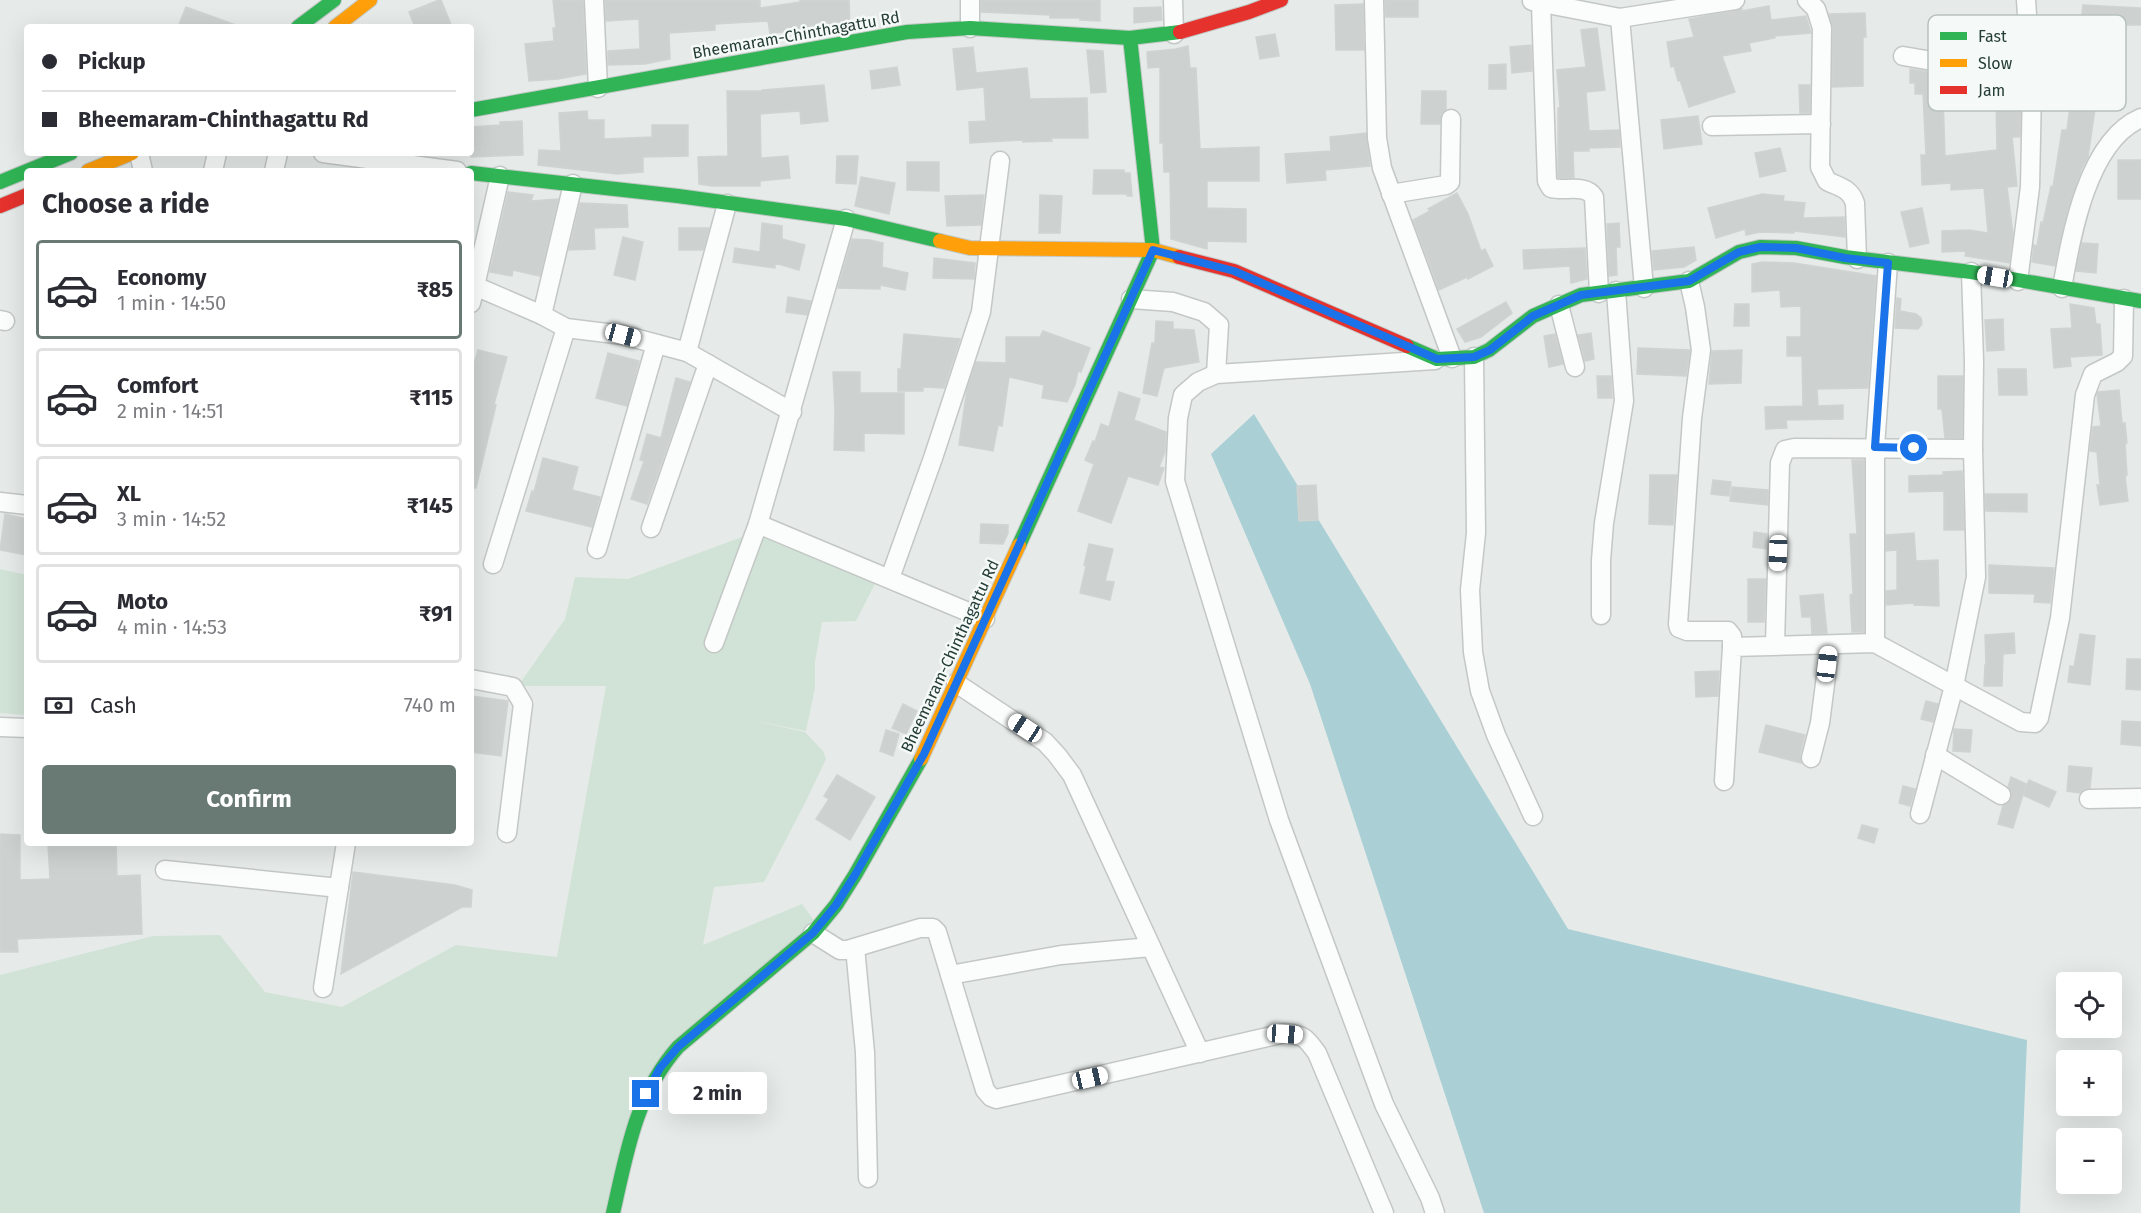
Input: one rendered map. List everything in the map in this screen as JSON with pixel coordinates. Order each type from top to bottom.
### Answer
[{"type":"main road","points":[[339,24],[370,0]]},
{"type":"main road","name":"Bheemaram-Chinthagattu Rd","points":[[474,109],[907,32],[970,28],[1130,38],[1174,34],[1281,0]]},
{"type":"main road","points":[[301,24],[325,2]]},
{"type":"main road","points":[[1130,38],[1153,250]]},
{"type":"main road","points":[[34,168],[64,156]]},
{"type":"main road","points":[[95,168],[125,156]]},
{"type":"main road","points":[[0,182],[24,172]]},
{"type":"main road","points":[[474,173],[678,196],[846,219],[970,248],[1153,250],[1234,271],[1444,359],[1474,357],[1490,350],[1533,316],[1581,295],[1689,281],[1739,252],[1760,247],[1796,248],[1857,259],[1971,272],[2133,300]]},
{"type":"main road","points":[[0,206],[24,196]]},
{"type":"main road","name":"Bheemaram-Chinthagattu Rd","points":[[613,1213],[634,1128],[646,1094],[660,1068],[678,1047],[813,933],[836,905],[861,865],[924,754],[1153,250]]},
{"type":"street","points":[[594,0],[598,88]]},
{"type":"street","points":[[970,0],[970,28]]},
{"type":"street","points":[[1173,0],[1174,34]]},
{"type":"street","points":[[1374,0],[1377,138],[1382,168],[1444,359],[1216,374],[1198,382],[1183,394],[1178,418],[1175,481],[1279,820],[1384,1104],[1430,1198],[1435,1213]]},
{"type":"street","points":[[1601,615],[1603,532],[1624,401],[1594,197],[1584,189],[1551,188],[1547,181],[1536,2],[1620,18],[1735,0]]},
{"type":"street","points":[[1807,0],[1816,9],[1822,28],[1820,167],[1827,180],[1852,195],[1857,259]]},
{"type":"street","points":[[2026,0],[2027,15]]},
{"type":"street","points":[[1620,18],[1644,288]]},
{"type":"street","points":[[1903,56],[1928,60]]},
{"type":"street","points":[[2018,281],[2030,188],[2032,111]]},
{"type":"street","points":[[1391,194],[1446,185],[1450,182],[1451,118]]},
{"type":"street","points":[[2062,288],[2072,236],[2092,172],[2106,150],[2125,128],[2141,118]]},
{"type":"street","points":[[1712,126],[1821,124]]},
{"type":"street","points":[[330,156],[348,164],[407,168]]},
{"type":"street","points":[[891,578],[981,312],[1000,161]]},
{"type":"street","points":[[474,283],[500,176]]},
{"type":"street","points":[[543,315],[573,184]]},
{"type":"street","points":[[687,352],[727,204]]},
{"type":"street","points":[[714,643],[758,524],[846,219]]},
{"type":"street","points":[[1875,643],[1875,447],[1888,263]]},
{"type":"street","points":[[1920,814],[1954,686],[1976,577],[1971,272]]},
{"type":"street","points":[[1689,281],[1701,350],[1692,418],[1678,624],[1679,628],[1687,631],[1728,631],[1732,636],[1725,781]]},
{"type":"street","points":[[474,292],[543,315],[566,328],[623,335],[687,352],[792,412]]},
{"type":"street","points":[[1131,299],[1173,302],[1204,312],[1219,326],[1216,374]]},
{"type":"street","points":[[1732,647],[1875,643],[2021,722],[2035,723],[2060,618],[2085,395],[2093,374],[2121,360],[2133,300]]},
{"type":"street","points":[[1559,304],[1575,367]]},
{"type":"street","points":[[493,564],[566,328]]},
{"type":"street","points":[[597,549],[656,344]]},
{"type":"street","points":[[1474,357],[1476,533],[1470,590],[1473,652],[1480,691],[1496,735],[1533,816]]},
{"type":"street","points":[[651,528],[708,364]]},
{"type":"street","points":[[1775,644],[1780,463],[1785,450],[1794,447],[1973,449]]},
{"type":"street","points":[[0,502],[24,505]]},
{"type":"street","points":[[758,524],[985,619]]},
{"type":"street","points":[[1811,758],[1820,723],[1830,645]]},
{"type":"street","points":[[474,680],[513,687],[523,704],[507,833]]},
{"type":"street","points":[[956,683],[1044,742],[1072,775],[1200,1053]]},
{"type":"street","points":[[0,727],[24,728]]},
{"type":"street","points":[[1935,755],[2001,795]]},
{"type":"street","points":[[2089,799],[2141,797]]},
{"type":"street","points":[[323,988],[346,846]]},
{"type":"street","points":[[165,870],[339,888]]},
{"type":"street","points":[[813,933],[840,950],[855,948],[920,928],[933,928],[937,932],[985,1090],[996,1099],[1285,1034],[1299,1034],[1307,1039],[1317,1053],[1384,1213]]},
{"type":"street","points":[[950,975],[1061,955],[1151,947]]},
{"type":"street","points":[[855,948],[865,1052],[868,1178]]},
{"type":"green space","points":[[761,530],[877,580],[856,621],[822,622],[815,662],[815,688],[806,731],[750,720],[805,732],[823,751],[826,759],[764,882],[714,887],[703,945],[802,904],[816,923],[659,1060],[609,1213],[0,1213],[0,975],[153,936],[220,935],[265,992],[342,1007],[456,945],[557,957],[606,686],[518,686],[565,619],[575,577],[628,579]]},
{"type":"green space","points":[[0,569],[24,574],[24,715],[0,713]]},
{"type":"water","points":[[1254,414],[1568,929],[2027,1040],[2020,1213],[1484,1213],[1310,684],[1211,454]]},
{"type":"building","points":[[441,0],[451,24],[414,24],[409,12]]},
{"type":"building","points":[[553,0],[583,0],[586,74],[529,81],[525,44],[554,41],[553,28],[556,28]]},
{"type":"building","points":[[605,0],[760,0],[760,8],[800,2],[800,0],[849,0],[850,26],[814,27],[770,34],[768,21],[715,24],[715,30],[669,33],[670,59],[645,64],[608,65],[608,51],[640,49],[639,19],[606,21]]},
{"type":"building","points":[[981,0],[1100,0],[1100,21],[1050,18],[1050,15],[981,12]]},
{"type":"building","points":[[1385,0],[1418,0],[1418,17],[1386,17]]},
{"type":"building","points":[[1363,4],[1364,50],[1336,50],[1335,5]]},
{"type":"building","points":[[2083,5],[2141,8],[2141,25],[2126,25],[2126,15],[2082,15]]},
{"type":"building","points":[[1769,6],[1771,20],[1806,16],[1811,33],[1775,36],[1775,38],[1749,43],[1751,51],[1722,56],[1735,92],[1689,107],[1674,66],[1671,67],[1667,42],[1694,37],[1689,19]]},
{"type":"building","points":[[186,7],[233,24],[179,24]]},
{"type":"building","points":[[1161,7],[1162,20],[1134,23],[1134,8]]},
{"type":"building","points":[[1865,13],[1863,86],[1832,87],[1833,28],[1829,14]]},
{"type":"building","points":[[1597,28],[1605,90],[1586,92],[1589,131],[1619,130],[1620,147],[1573,151],[1574,178],[1558,178],[1558,108],[1560,107],[1557,70],[1586,67],[1581,30]]},
{"type":"building","points":[[1275,34],[1279,56],[1260,59],[1256,37]]},
{"type":"building","points":[[1531,45],[1532,71],[1512,73],[1510,47]]},
{"type":"building","points":[[1188,46],[1190,68],[1196,68],[1200,149],[1259,147],[1259,181],[1207,181],[1207,208],[1246,209],[1246,242],[1207,241],[1207,249],[1171,239],[1170,172],[1164,172],[1163,143],[1160,143],[1160,67],[1148,68],[1147,52]]},
{"type":"building","points":[[973,47],[976,73],[1027,68],[1030,99],[1087,98],[1088,138],[970,143],[969,122],[986,121],[984,87],[957,90],[953,49]]},
{"type":"building","points":[[1087,50],[1103,51],[1106,92],[1091,93]]},
{"type":"building","points":[[1506,64],[1506,89],[1489,89],[1489,65]]},
{"type":"building","points":[[897,67],[900,85],[872,89],[870,71]]},
{"type":"building","points":[[1910,69],[1928,72],[1928,111],[1943,111],[1945,156],[1997,150],[1996,111],[2021,111],[2020,137],[2012,137],[2017,186],[2007,187],[2013,234],[2009,263],[1965,256],[1966,251],[1942,252],[1942,231],[1969,230],[1988,233],[1984,188],[1951,190],[1951,183],[1922,185],[1921,155],[1926,155],[1923,94],[1915,94],[1915,83],[1910,83]]},
{"type":"building","points":[[824,85],[828,121],[801,124],[800,111],[760,114],[761,158],[788,156],[790,178],[760,181],[760,186],[699,184],[698,157],[728,156],[727,91],[762,91]]},
{"type":"building","points":[[1799,85],[1810,85],[1810,113],[1800,113]]},
{"type":"building","points":[[1422,91],[1446,91],[1446,109],[1441,114],[1440,124],[1421,124]]},
{"type":"building","points":[[587,111],[588,120],[604,120],[604,139],[652,137],[652,125],[688,125],[688,156],[643,157],[643,172],[617,174],[538,165],[539,150],[561,151],[559,113]]},
{"type":"building","points":[[2069,111],[2095,111],[2088,157],[2081,170],[2066,215],[2055,266],[2032,262],[2034,245],[2037,246],[2041,222],[2043,223],[2051,186],[2053,187],[2062,130],[2067,130]]},
{"type":"building","points":[[1698,116],[1702,144],[1664,149],[1661,120]]},
{"type":"building","points":[[522,121],[523,155],[471,157],[474,156],[474,127],[500,125],[500,122]]},
{"type":"building","points":[[1366,133],[1370,166],[1325,170],[1326,180],[1287,183],[1285,154],[1331,151],[1330,137]]},
{"type":"building","points":[[1780,148],[1786,171],[1760,177],[1755,153]]},
{"type":"building","points":[[837,156],[858,156],[856,184],[836,183]]},
{"type":"building","points":[[2118,160],[2141,160],[2141,199],[2118,199]]},
{"type":"building","points":[[907,162],[939,162],[939,191],[907,190]]},
{"type":"building","points":[[1094,170],[1124,170],[1124,173],[1130,173],[1132,196],[1093,194]]},
{"type":"building","points":[[861,177],[895,183],[889,214],[855,206]]},
{"type":"building","points":[[508,192],[533,195],[531,201],[558,199],[540,276],[513,270],[512,276],[490,272]]},
{"type":"building","points":[[1457,193],[1468,214],[1481,251],[1485,249],[1493,266],[1439,290],[1413,220]]},
{"type":"building","points":[[1762,194],[1784,196],[1783,201],[1805,203],[1803,218],[1844,217],[1845,237],[1794,231],[1794,233],[1760,232],[1746,235],[1745,229],[1716,238],[1708,208]]},
{"type":"building","points":[[984,195],[981,225],[947,226],[945,196]]},
{"type":"building","points":[[1040,195],[1062,196],[1060,233],[1039,233]]},
{"type":"building","points":[[580,203],[627,205],[628,227],[594,228],[595,249],[569,250]]},
{"type":"building","points":[[1922,208],[1929,243],[1910,247],[1901,212]]},
{"type":"building","points":[[762,223],[782,226],[782,239],[805,245],[799,270],[775,263],[775,268],[733,262],[735,248],[760,252]]},
{"type":"building","points":[[1619,223],[1620,247],[1616,247],[1617,275],[1609,276],[1607,224]]},
{"type":"building","points":[[679,228],[709,228],[703,250],[679,250]]},
{"type":"building","points":[[623,237],[643,242],[635,280],[614,275]]},
{"type":"building","points":[[852,239],[883,243],[882,267],[908,273],[905,290],[880,285],[880,289],[838,288]]},
{"type":"building","points":[[2082,243],[2098,244],[2096,273],[2076,271]]},
{"type":"building","points":[[1694,247],[1696,260],[1684,267],[1654,270],[1652,251]]},
{"type":"building","points":[[1585,248],[1587,279],[1571,283],[1570,266],[1524,269],[1523,250]]},
{"type":"building","points":[[934,258],[975,263],[974,279],[933,278]]},
{"type":"building","points":[[1794,263],[1876,276],[1868,388],[1817,389],[1818,406],[1843,405],[1843,419],[1786,420],[1787,428],[1766,429],[1765,407],[1803,406],[1802,356],[1787,356],[1787,337],[1801,337],[1801,306],[1781,307],[1780,290],[1752,292],[1752,264]]},
{"type":"building","points":[[788,297],[811,301],[807,315],[786,312]]},
{"type":"building","points":[[1897,298],[1901,299],[1900,311],[1916,314],[1921,318],[1922,324],[1918,329],[1895,328]]},
{"type":"building","points":[[1506,302],[1512,313],[1481,337],[1465,342],[1457,329]]},
{"type":"building","points":[[1735,304],[1749,304],[1749,326],[1734,326]]},
{"type":"building","points":[[2070,304],[2094,308],[2096,324],[2100,324],[2102,355],[2070,357],[2071,366],[2054,368],[2051,329],[2072,328]]},
{"type":"building","points":[[2003,319],[2004,350],[1987,351],[1985,320]]},
{"type":"building","points":[[1156,321],[1173,322],[1173,329],[1194,330],[1199,362],[1164,368],[1157,396],[1143,393],[1152,343],[1155,343]]},
{"type":"building","points":[[1043,331],[1090,348],[1081,372],[1078,371],[1075,385],[1067,402],[1042,398],[1044,385],[1009,377],[1002,426],[998,425],[993,451],[959,445],[967,389],[976,362],[1006,363],[1006,337],[1040,337]]},
{"type":"building","points":[[1591,333],[1594,359],[1585,361],[1578,335]]},
{"type":"building","points":[[904,334],[960,339],[944,388],[923,387],[923,391],[898,391],[898,369],[901,369]]},
{"type":"building","points":[[1555,334],[1563,364],[1549,367],[1544,336]]},
{"type":"building","points":[[1638,348],[1690,350],[1686,376],[1637,374]]},
{"type":"building","points":[[478,350],[507,357],[494,404],[496,405],[476,488],[474,488],[474,364]]},
{"type":"building","points":[[1742,350],[1741,383],[1709,384],[1712,351]]},
{"type":"building","points":[[608,353],[639,361],[627,406],[596,398]]},
{"type":"building","points":[[1998,369],[2026,369],[2027,395],[1999,395]]},
{"type":"building","points":[[833,372],[860,372],[860,393],[904,393],[904,434],[864,433],[864,451],[834,450]]},
{"type":"building","points":[[1597,376],[1611,376],[1612,398],[1598,398]]},
{"type":"building","points":[[1938,376],[1963,376],[1962,438],[1945,438],[1942,409],[1938,409]]},
{"type":"building","points":[[676,378],[690,382],[647,504],[631,499],[644,461],[640,460],[647,434],[661,438]]},
{"type":"building","points":[[2119,390],[2122,423],[2125,423],[2127,443],[2125,443],[2127,475],[2125,476],[2128,501],[2100,505],[2097,485],[2100,485],[2097,452],[2090,451],[2093,427],[2101,426],[2097,394]]},
{"type":"building","points":[[1119,392],[1140,399],[1134,420],[1166,432],[1165,452],[1159,467],[1164,468],[1158,485],[1128,476],[1111,523],[1078,511],[1094,464],[1085,460],[1093,441],[1095,442],[1101,424],[1109,427]]},
{"type":"building","points":[[543,458],[578,467],[572,490],[600,497],[592,527],[526,511],[532,491],[534,492]]},
{"type":"building","points":[[1852,460],[1864,460],[1864,632],[1852,632],[1850,534],[1857,534]]},
{"type":"building","points":[[1962,471],[1964,530],[1944,530],[1944,491],[1909,492],[1909,476],[1943,475],[1943,472]]},
{"type":"building","points":[[1650,475],[1677,475],[1673,525],[1649,524]]},
{"type":"building","points":[[1713,480],[1731,482],[1729,496],[1711,494]]},
{"type":"building","points":[[1316,485],[1318,520],[1299,521],[1297,486]]},
{"type":"building","points":[[1732,487],[1768,490],[1768,505],[1730,501]]},
{"type":"building","points":[[1985,494],[2027,494],[2027,512],[1986,511]]},
{"type":"building","points":[[5,514],[24,518],[24,554],[0,550]]},
{"type":"building","points":[[981,524],[1008,525],[1008,533],[1003,544],[980,543]]},
{"type":"building","points":[[1754,532],[1767,534],[1766,549],[1753,547]]},
{"type":"building","points":[[1914,533],[1916,561],[1938,560],[1939,606],[1914,605],[1914,603],[1886,605],[1886,591],[1897,590],[1897,550],[1886,551],[1886,535]]},
{"type":"building","points":[[1089,544],[1113,549],[1105,581],[1114,582],[1110,600],[1080,593]]},
{"type":"building","points":[[1989,565],[2054,568],[2050,603],[2034,602],[2035,594],[1989,593]]},
{"type":"building","points":[[1748,579],[1766,579],[1764,622],[1748,622]]},
{"type":"building","points":[[1823,594],[1827,633],[1812,634],[1811,617],[1802,617],[1800,596]]},
{"type":"building","points":[[2014,633],[2015,653],[2003,654],[2002,686],[1984,686],[1985,635]]},
{"type":"building","points":[[2080,634],[2095,636],[2090,685],[2068,682],[2070,666],[2074,667]]},
{"type":"building","points":[[2127,659],[2141,659],[2141,690],[2126,689]]},
{"type":"building","points":[[1719,671],[1718,696],[1696,697],[1695,672]]},
{"type":"building","points":[[474,696],[508,701],[501,756],[474,752]]},
{"type":"building","points":[[1926,701],[1938,704],[1933,722],[1921,719]]},
{"type":"building","points":[[903,704],[917,711],[906,734],[892,728]]},
{"type":"building","points":[[2122,721],[2141,722],[2141,746],[2121,744]]},
{"type":"building","points":[[1766,725],[1805,735],[1800,755],[1801,763],[1759,752]]},
{"type":"building","points":[[1954,729],[1972,730],[1970,752],[1953,751]]},
{"type":"building","points":[[886,730],[899,734],[893,756],[880,751]]},
{"type":"building","points":[[2069,766],[2092,768],[2090,788],[2080,793],[2067,791]]},
{"type":"building","points":[[837,775],[875,797],[850,840],[816,819],[829,799],[824,796]]},
{"type":"building","points":[[2011,777],[2026,784],[2013,828],[1998,824],[2003,806],[2010,801],[2012,796],[2008,787]]},
{"type":"building","points":[[2029,780],[2056,792],[2049,807],[2023,795]]},
{"type":"building","points":[[1903,786],[1915,789],[1910,806],[1899,803]]},
{"type":"building","points":[[1862,825],[1878,829],[1874,843],[1858,838]]},
{"type":"building","points":[[0,834],[20,835],[20,880],[50,879],[48,846],[116,846],[117,876],[140,875],[142,934],[17,939],[18,952],[0,952]]},
{"type":"building","points":[[353,872],[455,885],[472,890],[471,907],[462,907],[341,974]]},
{"type":"traffic: fast","points":[[302,24],[334,0]]},
{"type":"traffic: fast","points":[[474,109],[907,32],[970,28],[1130,38],[1180,32]]},
{"type":"traffic: fast","points":[[1019,545],[1153,250],[1130,38]]},
{"type":"traffic: fast","points":[[34,168],[64,156]]},
{"type":"traffic: fast","points":[[0,182],[24,172]]},
{"type":"traffic: fast","points":[[474,173],[678,196],[846,219],[940,241]]},
{"type":"traffic: fast","points":[[1407,346],[1437,359],[1474,357],[1489,350],[1533,316],[1581,295],[1689,281],[1739,252],[1760,247],[1796,248],[1845,257],[1971,272],[2141,301]]},
{"type":"traffic: fast","points":[[613,1213],[628,1147],[642,1105],[663,1066],[678,1047],[813,933],[836,905],[855,875],[921,759]]},
{"type":"traffic: slow","points":[[339,24],[370,0]]},
{"type":"traffic: slow","points":[[95,168],[125,156]]},
{"type":"traffic: slow","points":[[940,241],[970,248],[1153,250],[1179,257]]},
{"type":"traffic: slow","points":[[921,759],[1019,545]]},
{"type":"traffic: jam","points":[[1180,32],[1281,0]]},
{"type":"traffic: jam","points":[[0,206],[24,196]]},
{"type":"traffic: jam","points":[[1179,257],[1234,271],[1407,346]]},
{"type":"route","points":[[646,1094],[660,1068],[678,1047],[813,933],[836,905],[855,875],[924,754],[1153,250],[1234,271],[1437,359],[1474,357],[1490,350],[1533,316],[1581,295],[1689,281],[1739,252],[1760,247],[1796,248],[1845,258],[1888,263],[1875,447],[1914,448]]}]
